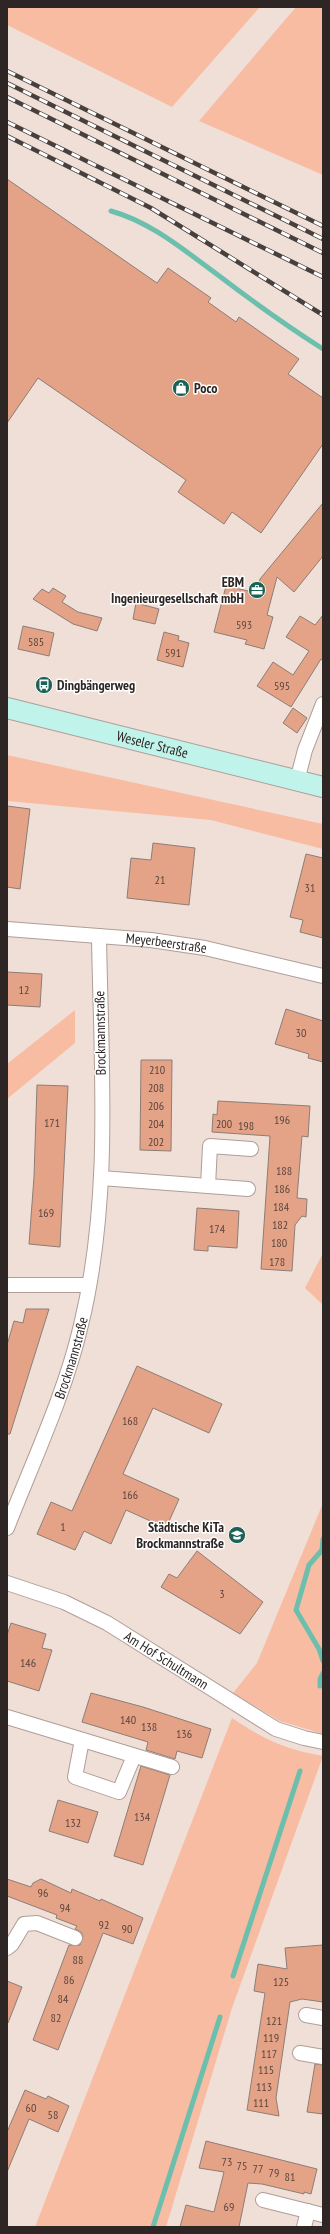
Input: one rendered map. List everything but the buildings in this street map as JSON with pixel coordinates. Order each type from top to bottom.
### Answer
[{"type":"main road","name":"Weseler Straße","points":[[7,708],[323,787]]},
{"type":"street","points":[[297,781],[305,750],[323,704]]},
{"type":"street","name":"Meyerbeerstraße","points":[[7,929],[151,940],[205,948],[323,976]]},
{"type":"street","name":"Brockmannstraße","points":[[7,1528],[65,1377],[81,1325],[89,1285],[98,1225],[101,1178],[99,936]]},
{"type":"street","points":[[208,1186],[210,1146],[250,1149]]},
{"type":"street","points":[[101,1178],[248,1189]]},
{"type":"street","points":[[7,1285],[89,1285]]},
{"type":"street","name":"Am Hof Schultmann","points":[[7,1583],[64,1602],[107,1623],[276,1729],[304,1738],[323,1742]]},
{"type":"street","points":[[7,1717],[172,1767]]},
{"type":"street","points":[[82,1740],[75,1777],[119,1792],[134,1756]]},
{"type":"street","points":[[7,1948],[12,1944],[24,1924],[37,1923],[75,1938]]},
{"type":"street","points":[[306,2015],[323,2018]]},
{"type":"street","points":[[300,2053],[323,2057]]},
{"type":"street","points":[[263,2200],[323,2215]]},
{"type":"street","points":[[304,2227],[308,2211]]},
{"type":"shaded area","points":[[7,7],[260,7],[172,107],[7,25]]},
{"type":"shaded area","points":[[296,7],[323,7],[323,175],[199,121]]},
{"type":"shaded area","points":[[7,755],[323,824],[323,849],[211,820],[7,801]]},
{"type":"shaded area","points":[[75,1010],[75,1043],[7,1099],[7,1064]]},
{"type":"shaded area","points":[[323,1253],[323,1305],[305,1288]]},
{"type":"shaded area","points":[[323,1503],[323,1734],[280,1721],[233,1693],[257,1663]]},
{"type":"shaded area","points":[[232,1718],[275,1743],[323,1756],[232,2008],[166,2227],[35,2227]]},
{"type":"waterway","points":[[111,211],[140,222],[167,238],[270,313],[323,349]]},
{"type":"waterway","points":[[323,1539],[322,1550],[309,1565],[296,1610],[319,1649],[323,1661]]},
{"type":"waterway","points":[[320,1686],[320,1679],[323,1673]]},
{"type":"waterway","points":[[233,1976],[300,1771]]},
{"type":"waterway","points":[[153,2227],[220,2017]]},
{"type":"railway","points":[[7,71],[323,226]]},
{"type":"railway","points":[[7,83],[323,239]]},
{"type":"railway","points":[[7,97],[323,253]]},
{"type":"railway","points":[[7,122],[323,277]]},
{"type":"railway","points":[[7,136],[151,208],[323,315]]},
{"type":"place","name":"Poco","points":[[181,388]]},
{"type":"place","name":"EBM Ingenieurgesellschaft mbH","points":[[257,590]]},
{"type":"place","name":"Dingbängerweg","points":[[44,685]]},
{"type":"place","name":"Städtische KiTa Brockmannstraße","points":[[237,1535]]}]
